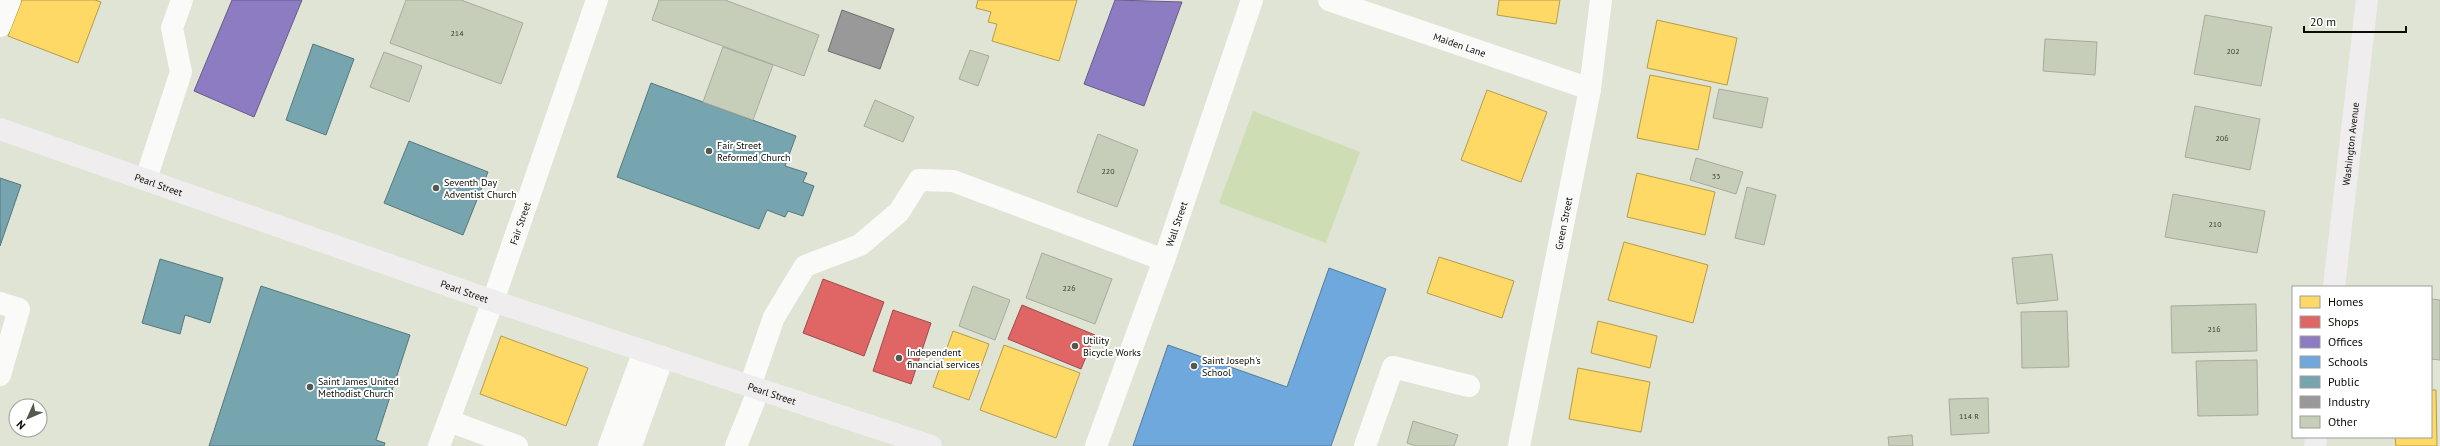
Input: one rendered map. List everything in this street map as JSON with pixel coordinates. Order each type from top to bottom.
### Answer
[{"type":"main road","name":"Washington Avenue","points":[[2334,286],[2367,0]]},
{"type":"main road","name":"Pearl Street","points":[[0,129],[493,301],[931,446]]},
{"type":"street","points":[[0,26],[10,0]]},
{"type":"street","points":[[146,179],[181,72],[172,28],[182,0]]},
{"type":"street","name":"Fair Street","points":[[439,446],[493,301],[597,0]]},
{"type":"street","name":"Wall Street","points":[[1096,446],[1164,260],[1252,0]]},
{"type":"street","name":"Maiden Lane","points":[[1329,0],[1590,89]]},
{"type":"street","name":"Green Street","points":[[1519,446],[1590,89],[1601,0]]},
{"type":"street","points":[[736,446],[755,388],[774,317],[805,266],[860,245],[899,212],[919,180],[953,181],[1164,260]]},
{"type":"street","points":[[0,303],[19,310],[0,375]]},
{"type":"street","points":[[609,446],[654,354]]},
{"type":"street","points":[[630,446],[654,354]]},
{"type":"street","points":[[1365,446],[1393,367],[1469,386]]},
{"type":"street","points":[[448,421],[517,446]]},
{"type":"green space","points":[[1253,111],[1360,152],[1326,243],[1219,203]]},
{"type":"building: Homes","points":[[22,0],[95,0],[101,2],[78,63],[8,36]]},
{"type":"building: Homes","points":[[978,0],[1077,0],[1059,61],[992,41],[997,24],[988,22],[991,12],[976,8]]},
{"type":"building: Homes","points":[[1499,0],[1560,0],[1556,24],[1497,15]]},
{"type":"building: Homes","points":[[1657,20],[1737,38],[1727,85],[1647,68]]},
{"type":"building: Homes","points":[[1650,75],[1711,87],[1698,150],[1637,138]]},
{"type":"building: Homes","points":[[1487,90],[1547,112],[1521,182],[1461,160]]},
{"type":"building: Homes","points":[[1637,173],[1715,192],[1705,235],[1627,217]]},
{"type":"building: Homes","points":[[1624,242],[1708,265],[1693,323],[1608,300]]},
{"type":"building: Homes","points":[[1439,257],[1514,281],[1502,318],[1427,293]]},
{"type":"building: Homes","points":[[1598,321],[1657,336],[1650,368],[1591,353]]},
{"type":"building: Homes","points":[[953,331],[989,344],[969,400],[933,387]]},
{"type":"building: Homes","points":[[501,336],[588,368],[566,426],[480,394]]},
{"type":"building: Homes","points":[[1004,345],[1080,373],[1056,438],[980,410]]},
{"type":"building: Homes","points":[[1578,368],[1650,382],[1641,432],[1569,419]]},
{"type":"building: Homes","points":[[2432,390],[2436,390],[2437,446],[2396,446],[2395,438],[2432,438]]},
{"type":"building: Shops","points":[[823,279],[884,302],[864,356],[803,333]]},
{"type":"building: Shops","points":[[1022,305],[1095,335],[1081,369],[1008,339]]},
{"type":"building: Shops","points":[[893,310],[931,323],[911,384],[873,371]]},
{"type":"building: Offices","points":[[232,0],[302,0],[254,117],[194,91]]},
{"type":"building: Offices","points":[[1115,0],[1182,2],[1144,106],[1084,84]]},
{"type":"building: Schools","name":"Saint Joseph's School","points":[[1329,268],[1386,289],[1331,446],[1133,446],[1168,345],[1287,387]]},
{"type":"building: Public","points":[[313,44],[354,59],[326,135],[286,120]]},
{"type":"building: Public","name":"Fair Street Reformed Church","points":[[651,83],[796,136],[785,166],[807,173],[803,182],[814,186],[803,216],[788,211],[785,217],[767,210],[759,229],[617,177]]},
{"type":"building: Public","name":"Seventh Day Adventist Church","points":[[409,141],[488,172],[463,235],[384,203]]},
{"type":"building: Public","points":[[0,178],[21,185],[0,246]]},
{"type":"building: Public","points":[[160,259],[223,278],[210,323],[185,315],[180,334],[142,323]]},
{"type":"building: Public","name":"Saint James United Methodist Church","points":[[261,286],[410,335],[376,440],[385,443],[384,446],[209,446]]},
{"type":"building: Industry","points":[[842,10],[894,29],[880,69],[828,51]]},
{"type":"building: Other","points":[[406,0],[461,0],[523,23],[501,84],[390,43]]},
{"type":"building: Other","points":[[659,0],[725,0],[819,35],[804,76],[652,20]]},
{"type":"building: Other","points":[[2205,15],[2272,27],[2261,86],[2194,74]]},
{"type":"building: Other","points":[[2045,39],[2097,42],[2095,75],[2043,71]]},
{"type":"building: Other","points":[[723,47],[773,65],[753,120],[703,102]]},
{"type":"building: Other","points":[[970,50],[989,56],[978,86],[959,79]]},
{"type":"building: Other","points":[[384,52],[422,66],[409,102],[370,87]]},
{"type":"building: Other","points":[[1719,89],[1768,98],[1762,128],[1713,118]]},
{"type":"building: Other","points":[[875,100],[914,117],[903,142],[864,126]]},
{"type":"building: Other","points":[[2195,106],[2260,119],[2250,170],[2185,157]]},
{"type":"building: Other","points":[[1098,134],[1138,150],[1117,207],[1077,192]]},
{"type":"building: Other","points":[[1696,158],[1743,172],[1736,194],[1690,180]]},
{"type":"building: Other","points":[[1747,187],[1776,195],[1764,245],[1735,238]]},
{"type":"building: Other","points":[[2173,194],[2265,211],[2257,253],[2165,237]]},
{"type":"building: Other","points":[[1042,253],[1112,279],[1095,324],[1026,298]]},
{"type":"building: Other","points":[[2052,254],[2058,300],[2017,304],[2012,258]]},
{"type":"building: Other","points":[[973,286],[1010,300],[995,340],[959,326]]},
{"type":"building: Other","points":[[2432,299],[2440,300],[2440,360],[2432,359]]},
{"type":"building: Other","points":[[2256,304],[2257,351],[2172,353],[2171,306]]},
{"type":"building: Other","points":[[2067,311],[2069,367],[2022,368],[2021,312]]},
{"type":"building: Other","points":[[2257,360],[2258,415],[2198,416],[2196,361]]},
{"type":"building: Other","points":[[1988,398],[1989,433],[1951,435],[1949,399]]},
{"type":"building: Other","points":[[1413,421],[1458,435],[1454,446],[1416,446],[1407,443]]},
{"type":"building: Other","points":[[1912,435],[1913,446],[1889,446],[1888,437]]},
{"type":"place","name":"Fair Street Reformed Church","points":[[709,151]]},
{"type":"place","name":"Seventh Day Adventist Church","points":[[436,188]]},
{"type":"place","name":"Utility Bicycle Works","points":[[1075,346]]},
{"type":"place","name":"Independent financial services","points":[[899,358]]},
{"type":"place","name":"Saint Joseph's School","points":[[1194,366]]},
{"type":"place","name":"Saint James United Methodist Church","points":[[310,387]]}]
